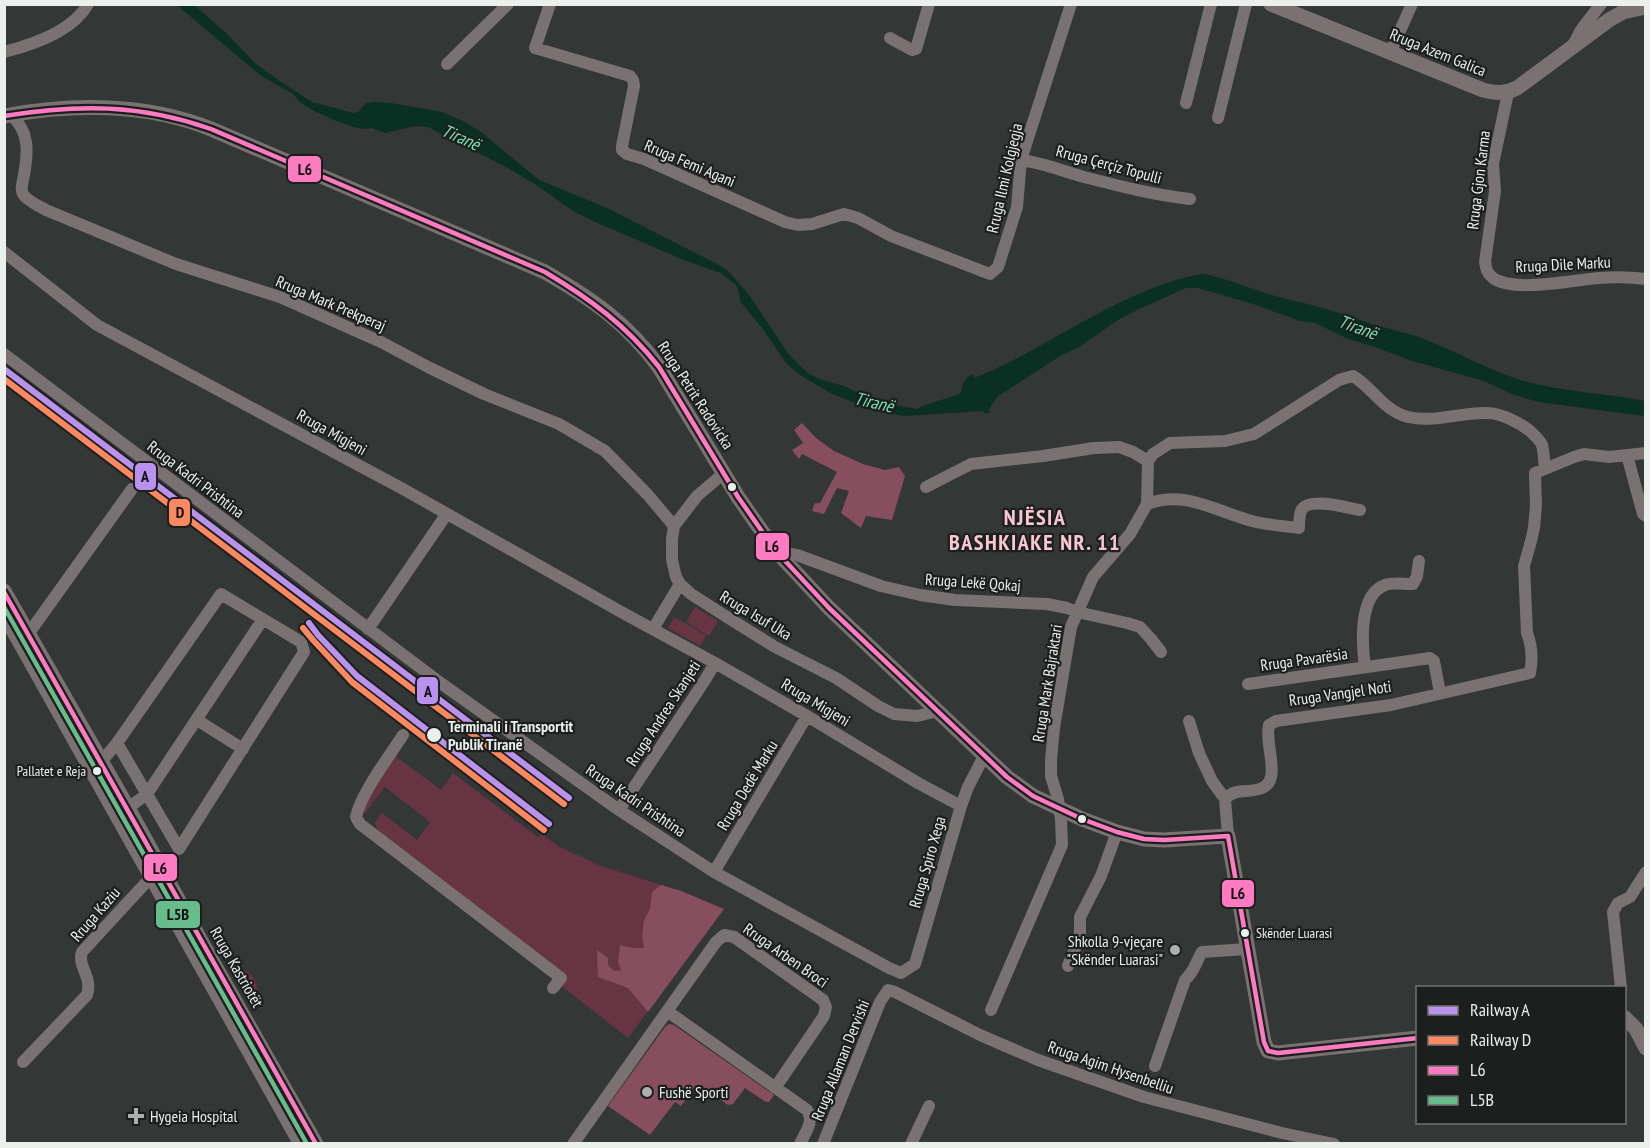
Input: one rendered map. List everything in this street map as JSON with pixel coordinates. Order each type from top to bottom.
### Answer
[{"type":"main road","name":"Rruga Azem Galica","points":[[1271,4],[1483,90],[1508,93]]},
{"type":"main road","points":[[1508,93],[1544,69],[1609,20],[1621,8],[1646,7]]},
{"type":"main road","name":"Rruga Petrit Radovicka","points":[[8,115],[86,108],[134,110],[182,119],[211,129],[545,272],[573,288],[602,308],[645,347],[738,497],[775,550],[829,608],[1007,777],[1033,796],[1082,819],[1117,832],[1144,839],[1164,840],[1228,836]]},
{"type":"main road","name":"Rruga Kastriotët","points":[[4,591],[316,1143]]},
{"type":"main road","name":"Rruga Kastriotët","points":[[4,614],[301,1143]]},
{"type":"main road","points":[[1228,836],[1264,1042],[1268,1051],[1278,1053],[1416,1038]]},
{"type":"main road","points":[[1626,1019],[1636,1029],[1646,1048]]},
{"type":"street","points":[[4,52],[42,40],[63,28],[84,11],[88,4]]},
{"type":"street","points":[[447,64],[508,4]]},
{"type":"street","name":"Rruga Femi Agani","points":[[550,4],[535,48],[630,75],[633,80],[634,86],[622,146],[622,150],[627,154],[644,159],[785,222],[798,225],[812,224],[844,214]]},
{"type":"street","points":[[890,39],[912,50],[916,49],[929,4]]},
{"type":"street","name":"Rruga Ilmi Kolgjegja","points":[[844,214],[858,218],[891,236],[990,274],[998,267],[1017,207],[1021,160],[1071,4]]},
{"type":"street","points":[[1186,104],[1211,4]]},
{"type":"street","points":[[1218,118],[1246,4]]},
{"type":"street","points":[[1390,52],[1412,4]]},
{"type":"street","points":[[1573,46],[1581,30],[1601,4]]},
{"type":"street","name":"Rruga Gjon Karma","points":[[1486,271],[1485,262],[1496,191],[1493,164],[1508,93]]},
{"type":"street","name":"Rruga Mark Prekperaj","points":[[8,115],[18,121],[24,132],[27,151],[22,188],[23,194],[28,199],[46,210],[176,264],[280,297],[381,342],[484,394],[559,424],[605,451],[648,495],[674,526]]},
{"type":"street","name":"Rruga Çerçiz Topulli","points":[[1021,160],[1160,196],[1190,199]]},
{"type":"street","name":"Rruga Migjeni","points":[[4,252],[97,325],[345,458],[715,663],[961,806]]},
{"type":"street","name":"Rruga Dile Marku","points":[[1486,271],[1493,278],[1521,286],[1602,278],[1646,279]]},
{"type":"street","name":"Rruga Kadri Prishtina","points":[[4,354],[442,684],[619,810],[714,872],[901,973]]},
{"type":"street","points":[[926,487],[971,464],[1094,448],[1119,447],[1148,461],[1153,454],[1170,443],[1225,441],[1254,434],[1339,380],[1353,376],[1362,382],[1380,402],[1410,417],[1452,418],[1487,413],[1496,414],[1522,426],[1542,444],[1545,468],[1584,454],[1609,457],[1638,452],[1646,453]]},
{"type":"street","points":[[1627,455],[1643,514],[1646,516]]},
{"type":"street","name":"Rruga Mark Bajraktari","points":[[991,1010],[1062,845],[1060,808],[1052,776],[1054,728],[1071,627],[1093,577],[1130,534],[1147,504],[1148,461]]},
{"type":"street","name":"Rruga Vangjel Noti","points":[[1225,799],[1230,794],[1262,789],[1272,778],[1268,731],[1269,725],[1276,721],[1391,705],[1530,673],[1532,661],[1527,633],[1524,566],[1534,528],[1535,473],[1545,468]]},
{"type":"street","points":[[653,629],[680,584],[672,560],[674,526],[697,496],[724,473]]},
{"type":"street","points":[[28,633],[132,489]]},
{"type":"street","points":[[1147,504],[1161,499],[1200,502],[1254,522],[1299,528],[1301,511],[1306,506],[1319,503],[1360,510]]},
{"type":"street","points":[[368,629],[446,515]]},
{"type":"street","name":"Rruga Lekë Qokaj","points":[[775,550],[797,555],[881,586],[920,595],[955,600],[1047,604],[1127,622],[1140,627],[1161,652]]},
{"type":"street","name":"Rruga Pavarësia","points":[[1365,667],[1362,635],[1369,603],[1381,586],[1389,583],[1413,584],[1417,576],[1419,561]]},
{"type":"street","name":"Rruga Isuf Uka","points":[[680,584],[730,620],[775,647],[836,678],[894,714],[917,716],[938,711]]},
{"type":"street","points":[[101,762],[117,743],[221,594],[301,642],[304,652],[179,849],[117,743]]},
{"type":"street","points":[[128,808],[147,794],[263,619]]},
{"type":"street","name":"Rruga Pavarësia","points":[[1248,684],[1430,658],[1434,661],[1440,693]]},
{"type":"street","name":"Rruga Andrea Skanjeti","points":[[619,810],[715,663]]},
{"type":"street","name":"Rruga Dedë Marku","points":[[714,872],[807,716]]},
{"type":"street","points":[[197,720],[243,749]]},
{"type":"street","points":[[1189,721],[1199,753],[1212,781],[1225,799],[1228,836]]},
{"type":"street","points":[[403,735],[357,810],[356,817],[360,824],[561,978],[553,988]]},
{"type":"street","name":"Rruga Spiro Xega","points":[[901,973],[915,964],[961,806],[984,756]]},
{"type":"street","points":[[1068,966],[1080,936],[1080,917],[1101,876],[1117,832]]},
{"type":"street","points":[[1621,986],[1613,912],[1618,903],[1630,897],[1646,872]]},
{"type":"street","name":"Rruga Kaziu","points":[[23,1062],[87,995],[90,986],[80,957],[82,952],[152,876]]},
{"type":"street","name":"Rruga Arben Broci","points":[[573,1143],[716,942],[724,935],[734,937],[823,1000],[826,1007],[824,1016],[775,1088]]},
{"type":"street","points":[[1155,1066],[1185,980],[1193,972],[1200,954],[1247,949]]},
{"type":"street","name":"Rruga Agim Hysenbelliu","points":[[888,990],[980,1035],[1038,1060],[1159,1102],[1283,1138],[1334,1143]]},
{"type":"street","name":"Rruga Allaman Dervishi","points":[[823,1143],[880,1002],[888,990]]},
{"type":"street","points":[[667,1011],[807,1110],[811,1115],[811,1121],[800,1143]]},
{"type":"street","points":[[911,1143],[928,1106]]},
{"type":"shaded area","points":[[802,423],[816,438],[834,451],[863,464],[885,470],[899,467],[905,476],[892,520],[866,516],[861,528],[841,513],[849,491],[837,488],[824,514],[812,511],[815,503],[820,503],[837,472],[802,454],[799,459],[792,450],[803,443],[794,430]]},
{"type":"shaded area","points":[[695,607],[718,621],[709,636],[686,622]]},
{"type":"shaded area","points":[[674,617],[706,635],[700,646],[668,628]]},
{"type":"shaded area","points":[[394,755],[441,790],[453,773],[538,837],[541,834],[558,846],[601,866],[681,891],[724,909],[628,1038],[560,985],[388,840],[377,829],[375,822],[382,813],[417,840],[430,822],[385,787],[365,813],[362,812]]},
{"type":"shaded area","points":[[661,885],[724,909],[648,1012],[628,988],[598,977],[597,950],[608,958],[608,965],[614,971],[621,970],[618,962],[620,945],[644,948],[642,936],[644,920],[650,909],[652,892]]},
{"type":"shaded area","points":[[232,968],[247,972],[255,980],[257,999],[255,1006]]},
{"type":"shaded area","points":[[669,1024],[674,1025],[774,1095],[769,1102],[745,1088],[733,1104],[728,1105],[698,1086],[681,1106],[675,1102],[650,1135],[608,1106]]},
{"type":"water","name":"Tiranë","points":[[177,5],[194,5],[256,64],[312,102],[353,113],[358,112],[366,103],[374,102],[442,112],[481,132],[539,180],[609,209],[719,265],[728,271],[747,292],[787,352],[809,374],[844,386],[874,401],[917,409],[960,394],[965,380],[972,374],[974,378],[1003,365],[1141,293],[1171,282],[1205,274],[1419,337],[1524,381],[1554,388],[1645,401],[1645,416],[1538,402],[1512,394],[1484,381],[1409,360],[1346,338],[1315,323],[1300,321],[1198,288],[1186,288],[1118,320],[1079,347],[1060,356],[997,397],[989,409],[990,412],[985,414],[983,411],[903,416],[872,409],[832,394],[800,375],[786,363],[740,301],[736,285],[721,273],[684,260],[593,221],[573,211],[506,167],[428,127],[415,126],[385,133],[372,128],[354,127],[314,111],[300,102],[293,94],[260,75]]},
{"type":"rail line","name":"A","points":[[4,369],[569,798]]},
{"type":"rail line","name":"D","points":[[4,379],[564,804]]},
{"type":"rail line","name":"A","points":[[309,623],[357,676],[549,824]]},
{"type":"rail line","name":"D","points":[[303,628],[352,682],[544,830]]},
{"type":"transit line","name":"L6","points":[[4,116],[83,108],[134,111],[185,121],[211,129],[545,272],[577,292],[634,338],[659,367],[738,497],[775,550],[829,608],[1007,777],[1033,796],[1082,819],[1117,832],[1144,839],[1164,840],[1228,836],[1264,1042],[1268,1051],[1278,1053],[1416,1038]]},
{"type":"transit line","name":"L6","points":[[4,592],[316,1144]]},
{"type":"transit line","name":"L5B","points":[[4,607],[307,1144]]},
{"type":"place","name":"Terminali i Transportit Publik Tiranë","points":[[434,735]]},
{"type":"place","name":"Pallatet e Reja","points":[[97,771]]},
{"type":"place","name":"Skënder Luarasi","points":[[1245,933]]},
{"type":"place","name":"Shkolla 9-vjeçare \"Skënder Luarasi\"","points":[[1175,950]]},
{"type":"place","name":"Fushë Sporti","points":[[647,1092]]},
{"type":"place","name":"Hygeia Hospital","points":[[136,1116]]},
{"type":"district","name":"NJËSIA BASHKIAKE NR. 11","points":[[1035,530]]}]
